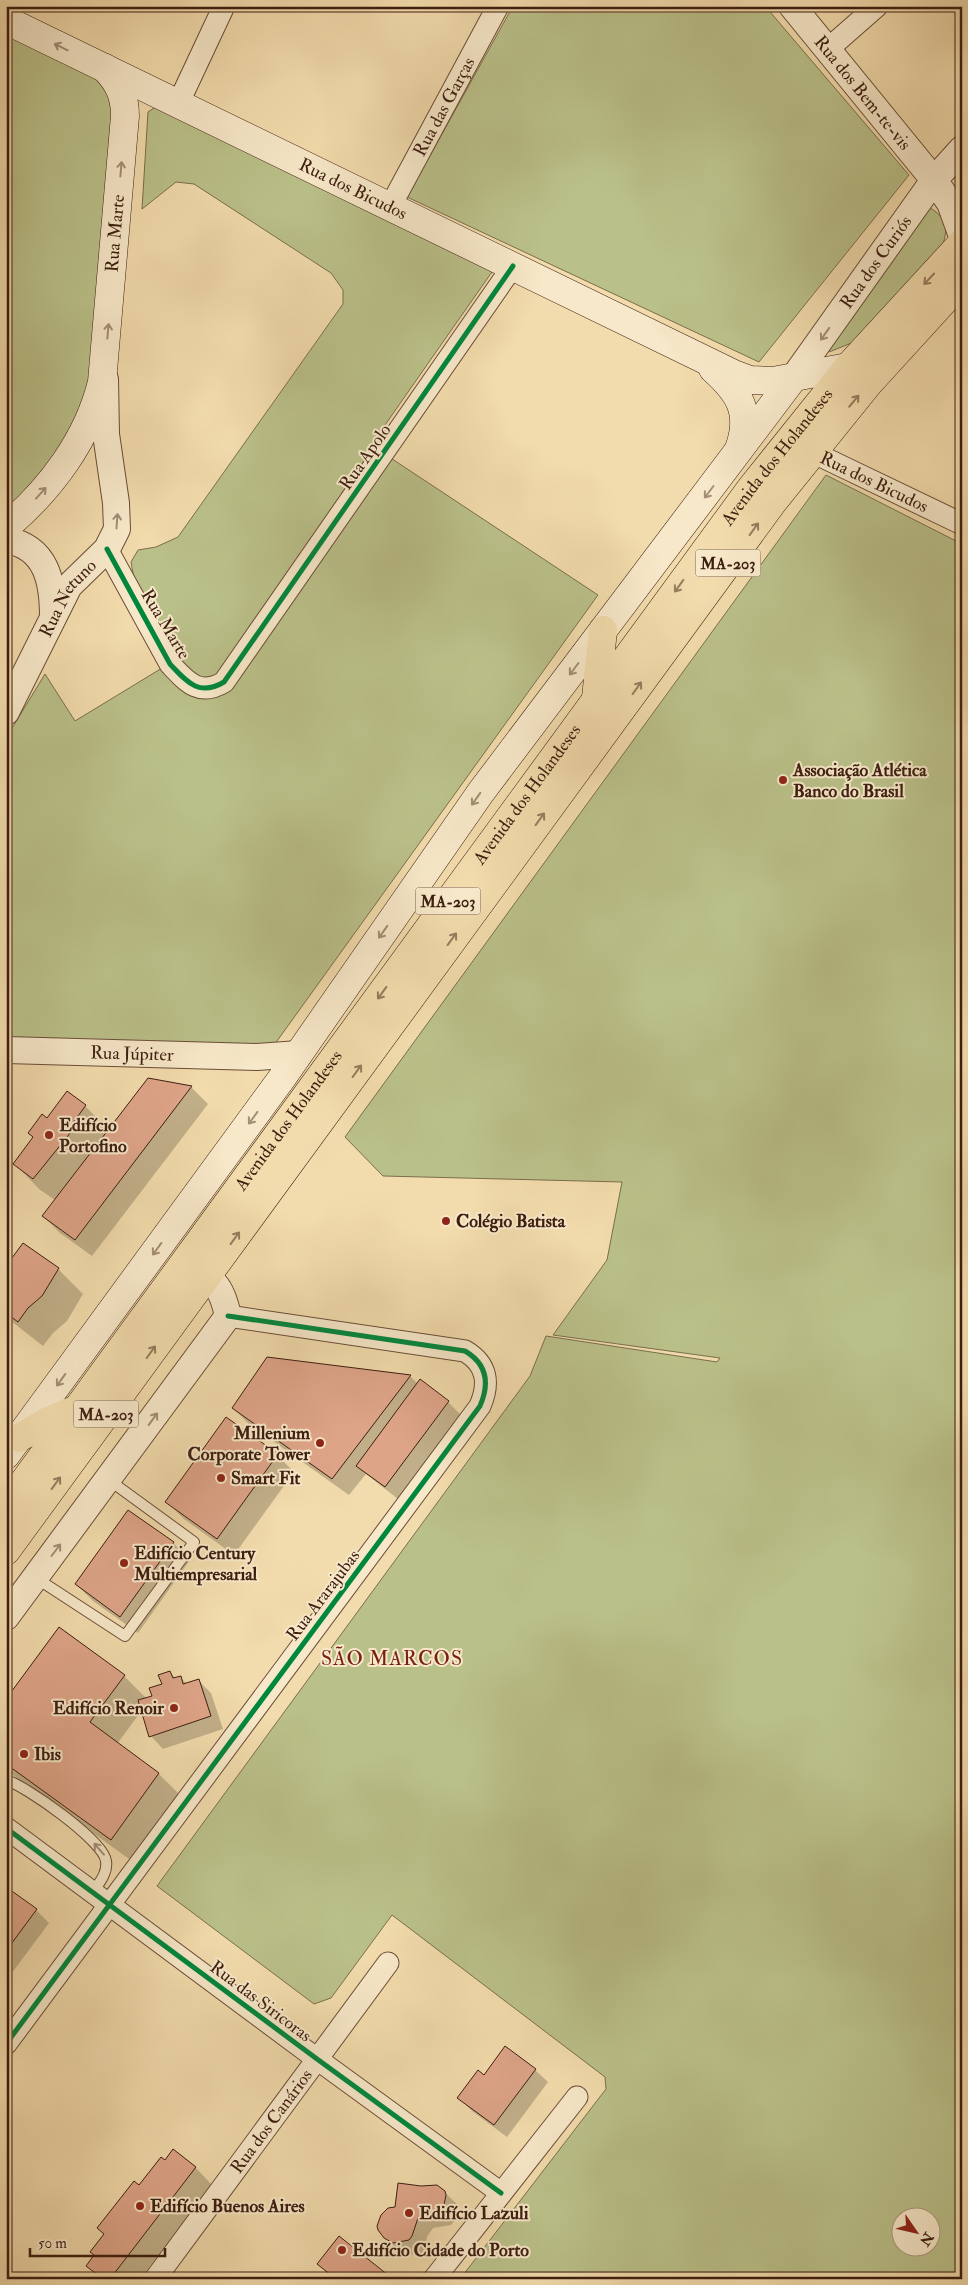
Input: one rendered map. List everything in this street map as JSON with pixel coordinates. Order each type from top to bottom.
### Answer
[{"type":"main road","name":"Rua dos Bicudos","points":[[6,20],[717,367],[750,380],[773,381],[848,367]]},
{"type":"main road","name":"Rua Marte","points":[[6,527],[44,490],[72,454],[92,416],[105,366],[125,103],[120,89],[105,68]]},
{"type":"main road","points":[[125,116],[137,101],[148,94],[167,98]]},
{"type":"main road","name":"Avenida dos Holandeses","points":[[6,1506],[751,488],[848,367],[962,244]]},
{"type":"main road","name":"Avenida dos Holandeses","points":[[6,1551],[534,826],[773,502],[869,383],[962,281]]},
{"type":"main road","name":"Rua dos Bicudos","points":[[701,358],[729,383],[743,407],[744,430],[738,453]]},
{"type":"main road","name":"Avenida dos Holandeses","points":[[13,1447],[282,1078],[481,792],[794,377]]},
{"type":"main road","points":[[596,699],[603,630]]},
{"type":"main road","points":[[13,1447],[48,1421],[78,1408]]},
{"type":"street","points":[[167,98],[224,6]]},
{"type":"street","name":"Rua das Garças","points":[[390,207],[498,6]]},
{"type":"street","name":"Rua dos Bem-te-vis","points":[[792,6],[934,180],[950,203],[962,236]]},
{"type":"street","points":[[828,49],[877,6]]},
{"type":"street","name":"Rua dos Curiós","points":[[794,377],[934,180],[962,149]]},
{"type":"street","name":"Rua dos Bem-te-vis","points":[[934,180],[962,194]]},
{"type":"street","name":"Rua Apolo","points":[[238,662],[513,266]]},
{"type":"street","name":"Rua Netuno","points":[[6,712],[69,586],[107,549],[116,529],[118,517],[107,447],[105,366]]},
{"type":"street","name":"Rua dos Bicudos","points":[[812,452],[962,524]]},
{"type":"street","points":[[6,540],[19,544],[35,555],[58,566],[88,567]]},
{"type":"street","name":"Rua Marte","points":[[107,549],[170,664],[182,676],[206,690],[213,689],[224,682],[238,662]]},
{"type":"street","points":[[35,555],[45,567],[51,581],[53,618]]},
{"type":"street","name":"Rua Júpiter","points":[[6,1050],[257,1057],[299,1054]]},
{"type":"street","points":[[257,1057],[270,1065],[282,1078],[287,1092],[301,1104],[310,1108],[328,1110]]},
{"type":"street","points":[[6,1617],[228,1316],[225,1302],[218,1286],[206,1277],[179,1270]]},
{"type":"street","name":"Rua Ararajubas","points":[[6,2044],[101,1899],[480,1406],[486,1393],[483,1366],[475,1357],[465,1351],[228,1316]]},
{"type":"street","name":"Rua das Siricoras","points":[[6,1828],[501,2193]]},
{"type":"street","name":"Rua dos Canários","points":[[155,2279],[388,1963]]},
{"type":"street","points":[[434,2279],[576,2097]]},
{"type":"lane","points":[[36,1578],[125,1636],[194,1542],[108,1480]]},
{"type":"lane","points":[[6,1780],[18,1785],[75,1824],[104,1854],[106,1870],[101,1899]]},
{"type":"green space","points":[[513,6],[765,6],[909,175],[759,362],[407,197]]},
{"type":"green space","points":[[6,34],[105,82],[114,106],[96,383],[60,457],[6,517]]},
{"type":"green space","points":[[160,104],[494,269],[371,445],[598,595],[272,1048],[6,1041],[6,738],[45,674],[75,721],[162,668],[134,579],[131,562],[138,550],[156,547],[178,537],[343,304],[343,290],[331,273],[194,184],[176,182],[142,209],[148,112]]},
{"type":"green space","points":[[929,207],[940,215],[945,224],[946,228],[942,247],[854,342],[829,352],[827,342]]},
{"type":"green space","points":[[826,475],[962,544],[962,2279],[460,2279],[606,2089],[605,2077],[392,1915],[331,1998],[314,2004],[157,1886],[530,1376],[546,1336],[717,1362],[720,1358],[553,1335],[607,1260],[622,1182],[383,1176],[345,1137]]},
{"type":"building","points":[[148,1078],[192,1086],[75,1240],[42,1216]]},
{"type":"building","name":"Edifício Portofino","points":[[67,1091],[86,1105],[68,1130],[71,1132],[33,1179],[13,1164],[33,1137],[28,1133],[42,1114],[47,1118]]},
{"type":"building","points":[[23,1243],[59,1268],[42,1296],[28,1308],[18,1322],[6,1313],[6,1266]]},
{"type":"building","name":"Millenium Corporate Tower","points":[[267,1357],[411,1375],[332,1479],[232,1408]]},
{"type":"building","points":[[420,1379],[449,1401],[385,1487],[356,1466]]},
{"type":"building","name":"Smart Fit","points":[[226,1417],[278,1454],[217,1539],[165,1502]]},
{"type":"building","name":"Edifício Century Multiempresarial","points":[[128,1510],[174,1542],[120,1617],[75,1584]]},
{"type":"building","points":[[59,1627],[125,1675],[90,1722],[159,1773],[111,1840],[6,1764],[6,1699]]},
{"type":"building","name":"Edifício Renoir","points":[[170,1671],[173,1678],[181,1676],[183,1684],[199,1679],[211,1716],[149,1737],[138,1700],[152,1696],[149,1688],[162,1684],[158,1675]]},
{"type":"building","points":[[9,1889],[37,1909],[6,1951],[6,1892]]},
{"type":"building","points":[[505,2046],[536,2069],[494,2125],[457,2098],[478,2070],[484,2075]]},
{"type":"building","name":"Edifício Buenos Aires","points":[[173,2149],[196,2167],[110,2279],[103,2279],[86,2266],[94,2255],[90,2252],[104,2234],[97,2228],[134,2181],[139,2185],[161,2157],[165,2160]]},
{"type":"building","name":"Edifício Lazuli","points":[[398,2183],[421,2186],[437,2185],[445,2191],[446,2195],[444,2205],[438,2213],[423,2214],[418,2218],[409,2240],[393,2243],[384,2238],[377,2226],[381,2215],[388,2208],[395,2207]]},
{"type":"building","name":"Edifício Cidade do Porto","points":[[339,2236],[393,2279],[336,2279],[317,2264]]},
{"type":"cycle path","points":[[107,549],[170,664],[188,682],[200,688],[207,688],[224,682],[513,266]]},
{"type":"cycle path","points":[[6,2044],[480,1406],[483,1398],[485,1382],[482,1368],[465,1351],[228,1316]]},
{"type":"cycle path","points":[[6,1828],[501,2193]]},
{"type":"place","name":"Associação Atlética Banco do Brasil","points":[[783,780]]},
{"type":"place","name":"Edifício Portofino","points":[[49,1135]]},
{"type":"place","name":"Colégio Batista","points":[[446,1221]]},
{"type":"place","name":"Millenium Corporate Tower","points":[[320,1443]]},
{"type":"place","name":"Smart Fit","points":[[221,1478]]},
{"type":"place","name":"Edifício Century Multiempresarial","points":[[124,1563]]},
{"type":"place","name":"Edifício Renoir","points":[[174,1708]]},
{"type":"place","name":"Ibis","points":[[24,1754]]},
{"type":"place","name":"Edifício Buenos Aires","points":[[140,2206]]},
{"type":"place","name":"Edifício Lazuli","points":[[409,2213]]},
{"type":"place","name":"Edifício Cidade do Porto","points":[[342,2250]]},
{"type":"district","name":"SÃO MARCOS","points":[[392,1658]]}]
